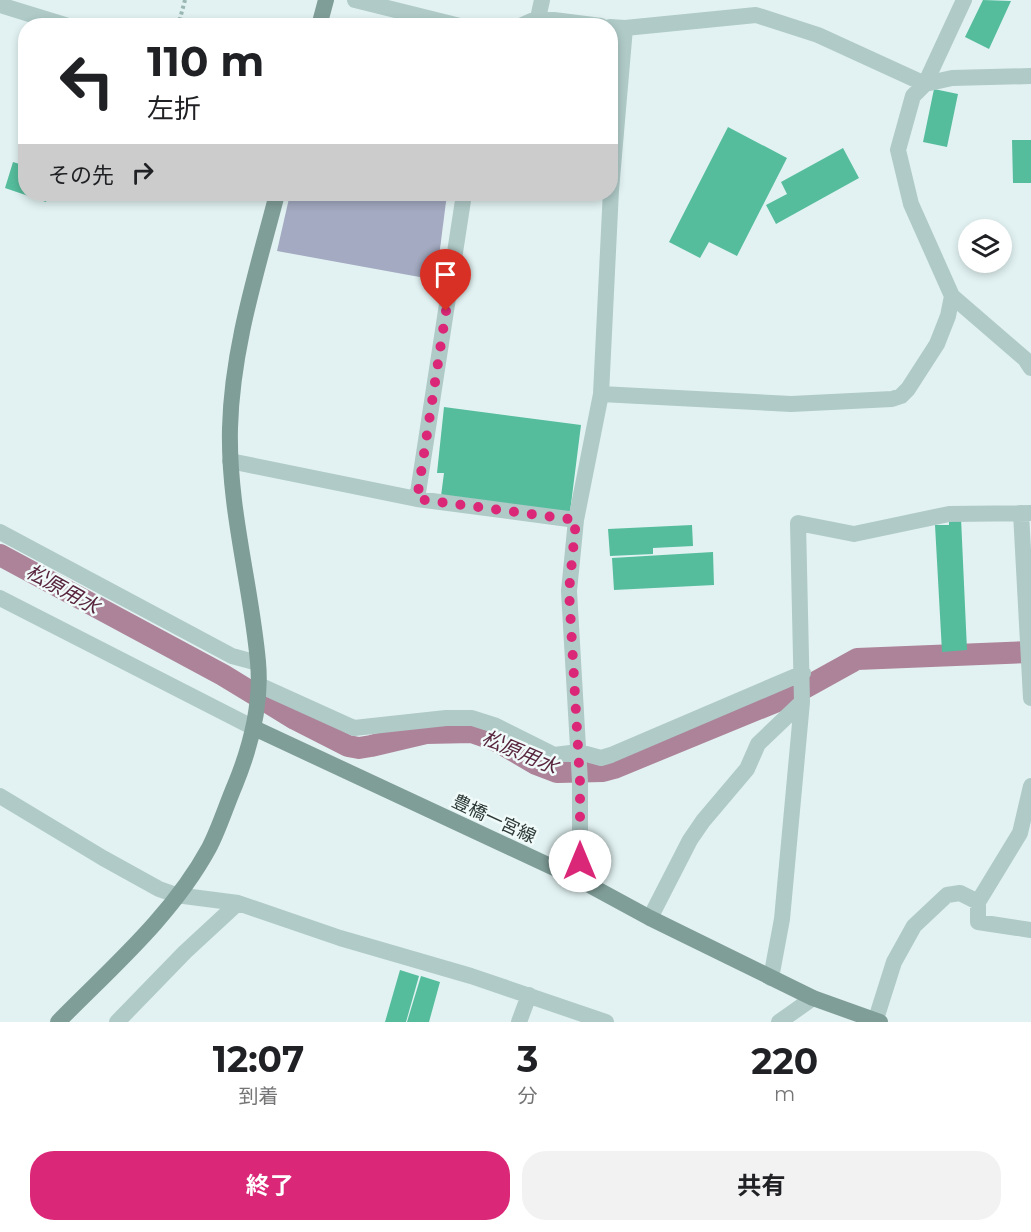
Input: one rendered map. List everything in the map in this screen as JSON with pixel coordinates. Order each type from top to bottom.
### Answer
[{"type":"main road","points":[[321,18],[326,0]]},
{"type":"main road","points":[[58,1022],[147,933],[193,873],[210,846],[245,759],[254,728],[259,691],[258,663],[235,518],[230,461],[232,396],[240,335],[275,201]]},
{"type":"main road","name":"豊橋一宮線","points":[[254,728],[580,880],[650,918],[813,998],[877,1021]]},
{"type":"street","points":[[355,0],[428,18]]},
{"type":"street","points":[[538,18],[542,0]]},
{"type":"street","points":[[964,0],[925,84],[913,96],[898,150],[912,204],[952,296],[1025,359],[1031,368]]},
{"type":"street","points":[[0,5],[42,18]]},
{"type":"street","points":[[618,27],[756,15],[818,34],[925,84],[952,78],[1031,76]]},
{"type":"street","points":[[417,499],[463,201]]},
{"type":"street","points":[[580,880],[580,782],[569,591],[576,520],[601,394],[610,201]]},
{"type":"street","points":[[601,394],[791,404],[892,399],[901,396],[908,389],[937,344],[948,316],[952,296]]},
{"type":"street","points":[[230,461],[417,499],[576,520]]},
{"type":"street","points":[[771,978],[782,919],[802,702],[798,523],[854,534],[949,514],[1026,513],[1031,698]]},
{"type":"street","points":[[0,532],[232,656],[258,663]]},
{"type":"street","points":[[0,598],[254,728]]},
{"type":"street","points":[[259,691],[354,728],[446,718],[472,718],[494,725],[554,755],[601,758],[611,756],[803,674]]},
{"type":"street","points":[[650,918],[690,840],[703,821],[747,769],[758,744],[802,702]]},
{"type":"street","points":[[1031,786],[1020,833],[978,902],[978,922],[1031,930]]},
{"type":"street","points":[[0,796],[159,889],[176,895],[238,903],[340,938],[471,976],[606,1022]]},
{"type":"street","points":[[877,1021],[894,962],[914,926],[947,895],[960,893],[978,902]]},
{"type":"street","points":[[120,1021],[184,952],[238,903]]},
{"type":"street","points":[[519,1022],[529,995]]},
{"type":"street","points":[[779,1022],[813,998]]},
{"type":"path","points":[[180,18],[185,0]]},
{"type":"shaded area","points":[[288,201],[446,201],[436,280],[277,251]]},
{"type":"building","points":[[983,0],[1011,1],[989,49],[965,37]]},
{"type":"building","points":[[934,89],[958,94],[947,147],[923,142]]},
{"type":"building","points":[[728,127],[787,158],[737,256],[709,242],[700,258],[669,242]]},
{"type":"building","points":[[1012,140],[1031,140],[1031,183],[1013,183]]},
{"type":"building","points":[[843,148],[859,178],[776,224],[766,205],[787,194],[781,182]]},
{"type":"building","points":[[13,162],[18,164],[18,192],[5,188]]},
{"type":"building","points":[[444,407],[581,425],[570,512],[441,496],[444,473],[437,473]]},
{"type":"building","points":[[961,518],[967,650],[942,652],[935,525],[949,525],[949,519]]},
{"type":"building","points":[[692,525],[693,546],[653,548],[653,554],[610,556],[608,529]]},
{"type":"building","points":[[713,552],[714,585],[614,590],[612,558]]},
{"type":"building","points":[[400,970],[419,976],[406,1022],[385,1022]]},
{"type":"building","points":[[421,976],[440,982],[429,1022],[407,1022]]},
{"type":"waterway","name":"松原用水","points":[[0,555],[223,675],[295,719],[348,746],[359,748],[426,733],[472,732],[495,740],[536,764],[557,772],[603,771],[614,768],[792,695],[857,659],[1031,652]]},
{"type":"route","points":[[446,311],[417,499],[576,520],[569,591],[580,782],[580,861]]}]
